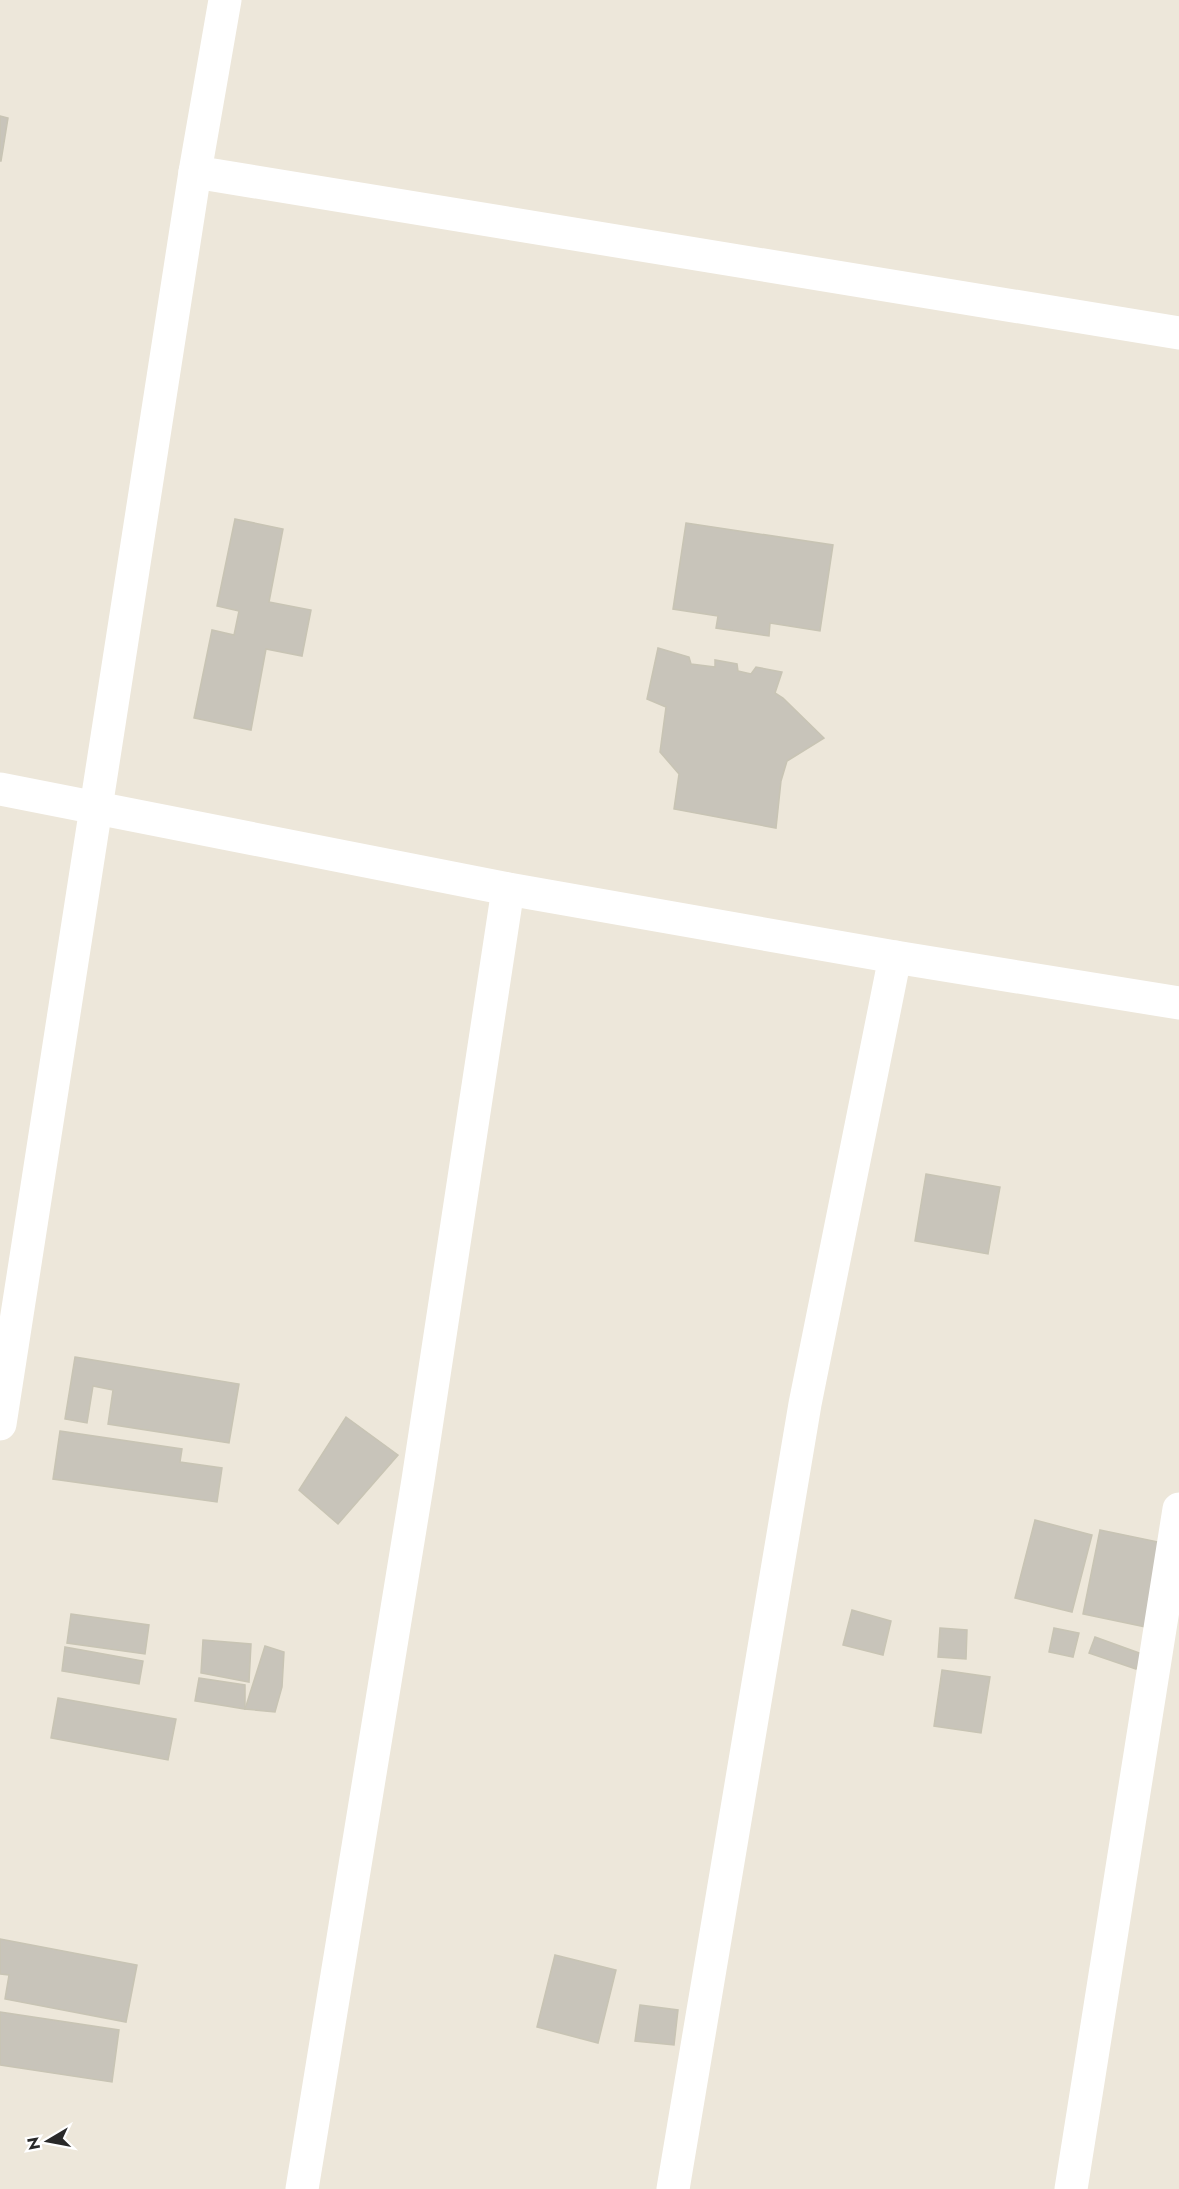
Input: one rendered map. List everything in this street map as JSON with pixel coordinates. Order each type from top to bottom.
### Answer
[{"type":"street","points":[[0,1424],[195,172],[225,0]]},
{"type":"street","points":[[195,172],[1179,333]]},
{"type":"street","points":[[0,789],[508,889],[895,957],[1179,1003]]},
{"type":"street","points":[[302,2189],[418,1480],[508,889]]},
{"type":"street","points":[[673,2189],[805,1404],[895,957]]},
{"type":"street","points":[[1071,2189],[1179,1509]]},
{"type":"building","points":[[0,116],[8,118],[1,161],[0,161]]},
{"type":"building","points":[[235,519],[283,529],[269,602],[311,610],[302,656],[266,649],[251,730],[194,718],[212,630],[234,635],[239,611],[217,606]]},
{"type":"building","points":[[686,523],[833,545],[820,631],[770,623],[769,636],[716,628],[718,616],[673,609]]},
{"type":"building","points":[[658,648],[689,657],[691,664],[715,667],[715,660],[737,664],[738,671],[751,674],[756,667],[782,672],[775,693],[824,738],[787,761],[781,781],[776,828],[674,809],[679,774],[660,752],[666,707],[647,699]]},
{"type":"building","points":[[926,1174],[1000,1187],[988,1254],[915,1241]]},
{"type":"building","points":[[75,1357],[239,1384],[229,1443],[108,1424],[113,1390],[93,1386],[87,1423],[65,1419]]},
{"type":"building","points":[[346,1417],[398,1455],[338,1524],[299,1490]]},
{"type":"building","points":[[60,1431],[182,1449],[180,1462],[222,1468],[217,1502],[53,1479]]},
{"type":"building","points":[[1035,1520],[1092,1535],[1072,1612],[1015,1598]]},
{"type":"building","points":[[1100,1530],[1163,1543],[1146,1627],[1083,1614]]},
{"type":"building","points":[[852,1610],[891,1621],[883,1655],[843,1645]]},
{"type":"building","points":[[71,1614],[149,1625],[145,1654],[67,1643]]},
{"type":"building","points":[[940,1628],[967,1630],[966,1659],[938,1657]]},
{"type":"building","points":[[1054,1628],[1079,1633],[1073,1657],[1049,1652]]},
{"type":"building","points":[[1095,1637],[1142,1654],[1136,1669],[1089,1653]]},
{"type":"building","points":[[203,1640],[251,1644],[249,1682],[201,1673]]},
{"type":"building","points":[[265,1646],[284,1652],[282,1687],[275,1712],[245,1709]]},
{"type":"building","points":[[65,1647],[143,1661],[139,1684],[62,1671]]},
{"type":"building","points":[[942,1670],[990,1677],[981,1733],[934,1726]]},
{"type":"building","points":[[199,1678],[245,1685],[245,1709],[195,1701]]},
{"type":"building","points":[[58,1698],[176,1719],[168,1760],[51,1738]]},
{"type":"building","points":[[0,1939],[137,1965],[126,2022],[5,1999],[9,1975],[0,1974]]},
{"type":"building","points":[[555,1955],[616,1970],[598,2043],[537,2027]]},
{"type":"building","points":[[640,2005],[678,2010],[674,2045],[635,2041]]},
{"type":"building","points":[[0,2012],[119,2030],[112,2082],[0,2065]]}]
